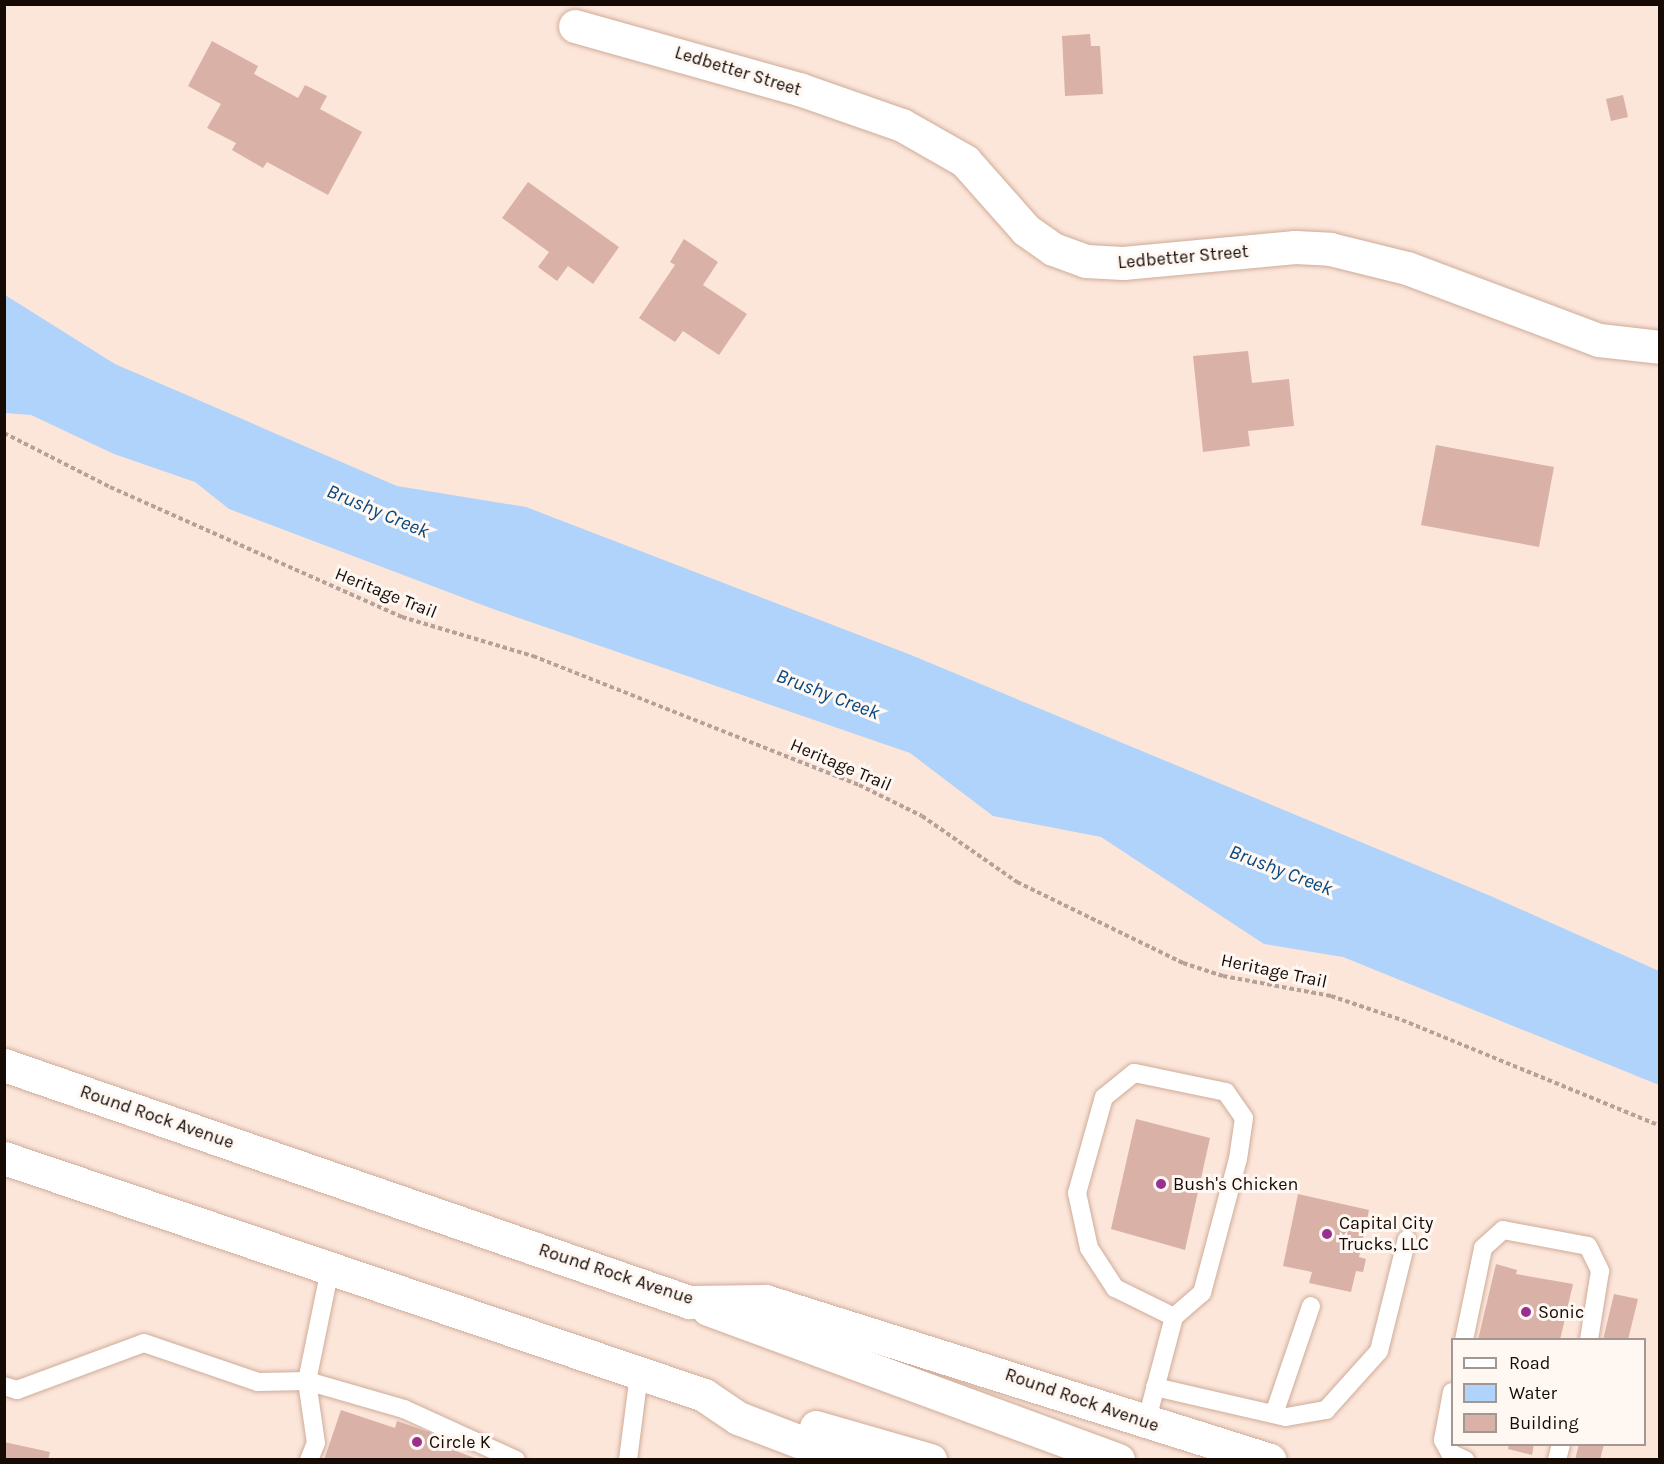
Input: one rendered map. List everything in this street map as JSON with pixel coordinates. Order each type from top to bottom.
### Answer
[{"type":"main road","name":"Ledbetter Street","points":[[575,26],[799,89],[902,125],[965,161],[1026,230],[1053,249],[1086,261],[1123,263],[1295,247],[1330,249],[1407,268],[1599,340],[1659,347]]},
{"type":"main road","name":"Round Rock Avenue","points":[[4,1065],[689,1302],[765,1301],[985,1367],[1146,1423],[1270,1460]]},
{"type":"main road","points":[[4,1158],[639,1374],[930,1460]]},
{"type":"main road","points":[[689,1302],[1118,1460]]},
{"type":"main road","points":[[704,1395],[738,1418],[848,1460]]},
{"type":"lane","points":[[1146,1423],[1174,1317],[1202,1293],[1238,1159],[1244,1119],[1226,1092],[1134,1073],[1104,1097],[1077,1193],[1089,1248],[1115,1288],[1174,1317]]},
{"type":"lane","points":[[1464,1338],[1483,1248],[1503,1230],[1588,1246],[1600,1271],[1589,1338]]},
{"type":"lane","points":[[1155,1387],[1286,1417],[1326,1410],[1378,1351],[1407,1239]]},
{"type":"lane","points":[[309,1460],[316,1443],[307,1381],[330,1269]]},
{"type":"lane","points":[[1274,1414],[1311,1306]]},
{"type":"lane","points":[[4,1386],[17,1390],[144,1343],[258,1382],[307,1381],[404,1409],[516,1460]]},
{"type":"lane","points":[[628,1460],[639,1374]]},
{"type":"lane","points":[[1451,1397],[1443,1440],[1450,1453],[1466,1460]]},
{"type":"path","name":"Heritage Trail","points":[[4,433],[110,488],[402,617],[533,656],[858,785],[922,816],[1017,882],[1183,963],[1223,976],[1330,996],[1402,1020],[1659,1126]]},
{"type":"water","name":"Brushy Creek","points":[[5,295],[115,364],[397,486],[526,507],[911,655],[1493,897],[1659,971],[1659,1085],[1343,957],[1264,944],[1101,837],[993,816],[910,753],[493,609],[229,509],[195,482],[114,454],[31,415],[5,413]]},
{"type":"building","points":[[1090,34],[1091,46],[1100,46],[1103,94],[1065,96],[1062,36]]},
{"type":"building","points":[[212,41],[258,66],[254,74],[298,98],[305,85],[327,96],[320,109],[362,132],[328,195],[267,162],[263,168],[232,150],[236,143],[207,128],[221,104],[188,86]]},
{"type":"building","points":[[1623,95],[1628,117],[1611,121],[1606,99]]},
{"type":"building","points":[[528,182],[619,247],[593,284],[568,266],[557,281],[538,267],[549,252],[502,218]]},
{"type":"building","points":[[684,239],[718,262],[703,285],[747,314],[719,355],[683,331],[675,342],[639,318],[675,265],[670,262]]},
{"type":"building","points":[[1248,351],[1252,383],[1289,379],[1294,426],[1248,431],[1250,446],[1203,452],[1193,356]]},
{"type":"building","points":[[1436,445],[1554,467],[1539,547],[1421,525]]},
{"type":"building","name":"Bush's Chicken","points":[[1136,1119],[1210,1138],[1185,1250],[1111,1229]]},
{"type":"building","name":"Capital City Trucks, LLC","points":[[1298,1194],[1369,1210],[1359,1257],[1366,1259],[1363,1272],[1356,1271],[1351,1292],[1309,1283],[1312,1272],[1283,1266]]},
{"type":"building","name":"Sonic","points":[[1496,1264],[1517,1270],[1516,1274],[1573,1284],[1560,1338],[1478,1338]]},
{"type":"building","points":[[1614,1294],[1638,1299],[1628,1338],[1603,1338]]},
{"type":"building","points":[[341,1410],[395,1428],[397,1421],[446,1438],[443,1446],[480,1460],[324,1460]]},
{"type":"building","points":[[4,1442],[50,1452],[48,1460],[4,1460]]},
{"type":"building","points":[[1509,1446],[1534,1446],[1532,1455],[1508,1449]]},
{"type":"building","points":[[1578,1446],[1604,1446],[1600,1460],[1575,1460]]},
{"type":"place","name":"Bush's Chicken","points":[[1161,1184]]},
{"type":"place","name":"Capital City Trucks, LLC","points":[[1327,1234]]},
{"type":"place","name":"Sonic","points":[[1526,1312]]},
{"type":"place","name":"Circle K","points":[[417,1442]]}]
